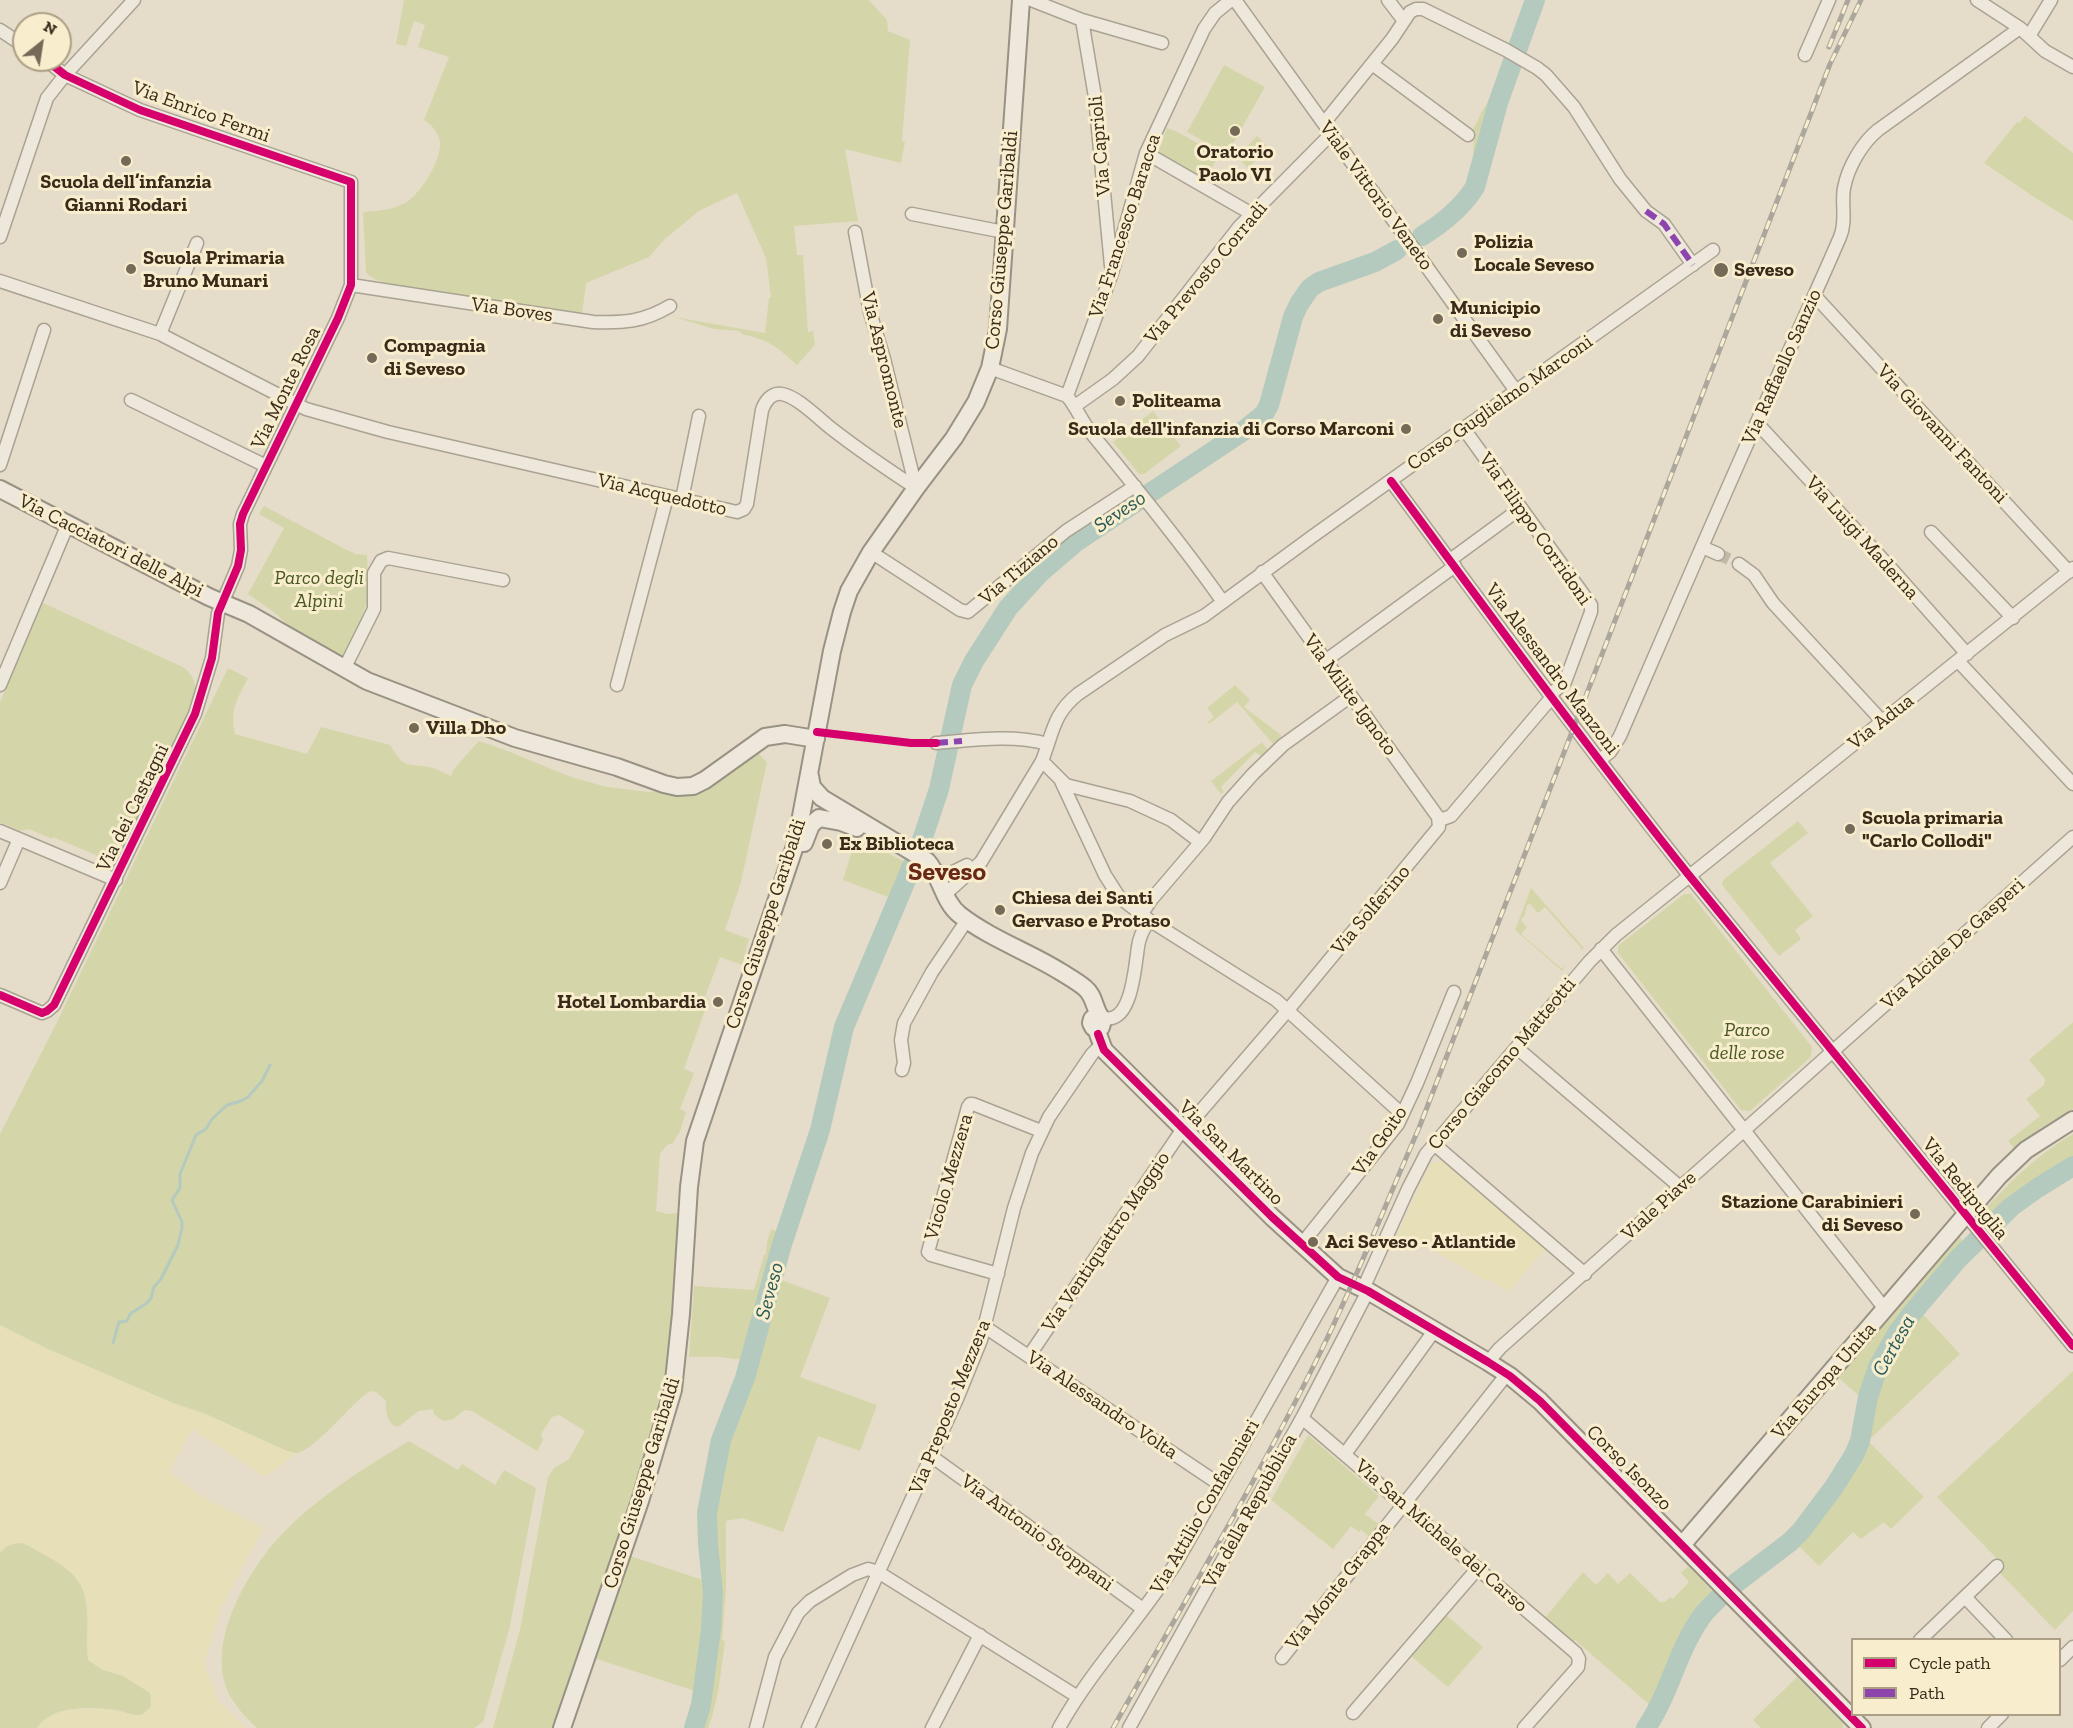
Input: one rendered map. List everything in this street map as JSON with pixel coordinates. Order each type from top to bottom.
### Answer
[{"type":"street","points":[[0,237],[46,101],[65,75],[134,0]]},
{"type":"street","name":"Corso Giuseppe Garibaldi","points":[[562,1728],[636,1512],[673,1390],[681,1314],[689,1186],[695,1141],[797,838],[832,651],[842,612],[849,591],[871,552],[954,438],[976,402],[990,368],[998,329],[1021,0]]},
{"type":"street","points":[[1031,0],[1082,20],[1162,43]]},
{"type":"street","name":"Via Francesco Baracca","points":[[1066,396],[1112,273],[1146,153],[1204,29],[1215,13],[1231,0]]},
{"type":"street","name":"Viale Vittorio Veneto","points":[[1235,0],[1516,391]]},
{"type":"street","points":[[1388,0],[1404,21]]},
{"type":"street","points":[[1805,55],[1829,0]]},
{"type":"street","points":[[1977,0],[2024,32],[2045,51],[2073,67]]},
{"type":"street","points":[[2024,32],[2051,0]]},
{"type":"street","points":[[1324,123],[1413,10],[1420,9],[1506,50],[1546,75],[1567,97],[1620,179],[1646,211],[1664,224],[1693,265]]},
{"type":"street","name":"Via Caprioli","points":[[1082,20],[1095,97],[1112,273]]},
{"type":"street","name":"Via Raffaello Sanzio","points":[[1600,760],[1610,752],[1620,736],[1815,296],[1841,233],[1844,216],[1844,189],[1847,179],[1865,142],[1878,130],[2024,32]]},
{"type":"street","points":[[1372,64],[1468,135]]},
{"type":"street","name":"Via Enrico Fermi","points":[[61,72],[148,113],[351,182]]},
{"type":"street","name":"Via Prevosto Corradi","points":[[1076,406],[1113,379],[1138,356],[1239,227],[1332,135]]},
{"type":"street","points":[[1146,153],[1252,214]]},
{"type":"street","name":"Via Monte Rosa","points":[[221,602],[238,566],[241,550],[240,525],[243,514],[338,318],[351,285],[351,182]]},
{"type":"street","points":[[912,214],[1004,232]]},
{"type":"street","name":"Via Aspromonte","points":[[855,232],[870,312],[916,488]]},
{"type":"street","points":[[160,334],[197,243]]},
{"type":"street","name":"Corso Guglielmo Marconi","points":[[969,868],[985,855],[1035,773],[1042,761],[1057,717],[1067,703],[1165,635],[1204,616],[1713,250]]},
{"type":"street","name":"Via Acquedotto","points":[[0,281],[160,334],[296,405],[388,432],[737,512],[746,508],[762,410],[772,396],[780,394],[793,399],[865,454],[916,488]]},
{"type":"street","name":"Via Boves","points":[[351,285],[593,322],[639,321],[670,306]]},
{"type":"street","name":"Via Giovanni Fantoni","points":[[1815,296],[2071,570]]},
{"type":"street","points":[[0,465],[44,330]]},
{"type":"street","points":[[990,368],[1066,396],[1076,406],[1085,425],[1150,505],[1223,602]]},
{"type":"street","name":"Via Monte Rosa","points":[[131,400],[266,466]]},
{"type":"street","points":[[682,499],[699,416]]},
{"type":"street","name":"Via Luigi Maderna","points":[[1757,423],[1888,565],[1963,657],[2073,784]]},
{"type":"street","name":"Via Filippo Corridoni","points":[[1464,429],[1592,607],[1565,682],[1551,696]]},
{"type":"street","name":"Via Alessandro Manzoni","points":[[1391,481],[1600,760],[1689,875],[1832,1051]]},
{"type":"street","name":"Via Cacciatori delle Alpi","points":[[0,489],[166,576],[249,614],[367,681],[515,738],[677,787],[693,786],[705,780],[765,737],[786,734],[816,739]]},
{"type":"street","name":"Via Tiziano","points":[[871,552],[960,610],[968,612],[1066,531],[1137,489]]},
{"type":"street","points":[[617,685],[667,496]]},
{"type":"street","points":[[1325,661],[1521,508]]},
{"type":"street","points":[[0,685],[68,524]]},
{"type":"street","points":[[1931,532],[2013,618]]},
{"type":"street","points":[[1702,547],[1718,554]]},
{"type":"street","points":[[344,669],[374,609],[374,573],[381,561],[388,558],[502,580]]},
{"type":"street","points":[[1738,564],[1754,576],[1773,603],[1882,721]]},
{"type":"street","name":"Via Adua","points":[[1689,875],[2071,570]]},
{"type":"street","name":"Via Milite Ignoto","points":[[1263,572],[1438,817]]},
{"type":"street","name":"Via dei Castagni","points":[[2,1000],[42,1013],[54,1005],[195,714],[208,675],[221,602]]},
{"type":"street","points":[[1098,1031],[1107,1019],[1114,1017],[1125,1006],[1137,961],[1138,944],[1151,900],[1200,842],[1228,802],[1276,751],[1351,696]]},
{"type":"street","points":[[1438,817],[1443,819],[1450,816],[1551,696]]},
{"type":"street","points":[[936,743],[1008,739],[1048,744]]},
{"type":"street","points":[[1042,761],[1061,782],[1113,890],[1128,905],[1145,918],[1263,991],[1288,1010],[1402,1114]]},
{"type":"street","points":[[810,771],[812,787],[826,801]]},
{"type":"street","points":[[1061,782],[1074,788],[1116,796],[1141,806],[1171,820],[1200,842]]},
{"type":"street","points":[[969,868],[946,866],[916,857],[850,825],[812,818],[805,812],[804,805],[811,797],[816,796],[826,801],[916,857],[932,866],[939,882],[962,915],[1044,962],[1087,990],[1093,999],[1098,1031]]},
{"type":"street","name":"Via Solferino","points":[[1184,1129],[1288,1010],[1437,831],[1438,817]]},
{"type":"street","points":[[775,905],[790,884],[811,825],[815,820],[821,818]]},
{"type":"street","points":[[0,831],[116,880]]},
{"type":"street","name":"Via Alcide De Gasperi","points":[[1832,1051],[2073,837]]},
{"type":"street","points":[[0,883],[19,839]]},
{"type":"street","points":[[939,882],[945,890],[951,889],[969,868]]},
{"type":"street","points":[[962,915],[952,900],[969,868]]},
{"type":"street","name":"Corso Giacomo Matteotti","points":[[1365,1290],[1419,1166],[1434,1144],[1601,949],[1689,875]]},
{"type":"street","points":[[903,1070],[901,1040],[904,1023],[962,915]]},
{"type":"street","points":[[1601,949],[1885,1309]]},
{"type":"street","name":"Via Goito","points":[[1301,1245],[1398,1124],[1454,992]]},
{"type":"street","name":"Via San Martino","points":[[1098,1031],[1184,1129],[1301,1245],[1338,1277]]},
{"type":"street","name":"Via Preposto Mezzera","points":[[808,1728],[957,1399],[985,1327],[1025,1170],[1041,1131],[1098,1031]]},
{"type":"street","points":[[1517,1048],[1680,1187]]},
{"type":"street","name":"Viale Piave","points":[[1488,1362],[1500,1348],[1832,1051]]},
{"type":"street","name":"Via Redipuglia","points":[[1832,1051],[2073,1346]]},
{"type":"street","name":"Vicolo Mezzera","points":[[998,1274],[931,1255],[928,1252],[968,1107],[973,1104],[1041,1131]]},
{"type":"street","name":"Via Europa Unita","points":[[1682,1545],[1999,1176],[2038,1141],[2073,1120]]},
{"type":"street","name":"Via Ventiquattro Maggio","points":[[1029,1356],[1184,1129]]},
{"type":"street","points":[[1434,1144],[1585,1274]]},
{"type":"street","name":"Corso Isonzo","points":[[1338,1277],[1365,1290],[1488,1362],[1507,1374],[1540,1401],[1735,1599],[1849,1707]]},
{"type":"street","name":"Via Attilio Confalonieri","points":[[1059,1728],[1078,1696],[1177,1561],[1338,1277]]},
{"type":"street","name":"Via della Repubblica","points":[[1129,1728],[1302,1418],[1365,1290]]},
{"type":"street","name":"Via Alessandro Volta","points":[[985,1327],[1219,1484]]},
{"type":"street","points":[[1345,1454],[1434,1331]]},
{"type":"street","name":"Via Monte Grappa","points":[[1282,1658],[1507,1374]]},
{"type":"street","name":"Via San Michele del Carso","points":[[1302,1418],[1578,1656],[1579,1662],[1575,1670],[1524,1728]]},
{"type":"street","name":"Via Antonio Stoppani","points":[[931,1456],[1143,1609]]},
{"type":"street","points":[[1922,1638],[1997,1566]]},
{"type":"street","points":[[1353,1713],[1478,1568]]},
{"type":"street","points":[[756,1728],[775,1657],[786,1633],[804,1606],[862,1570],[868,1569],[878,1572],[1078,1696]]},
{"type":"street","points":[[1965,1597],[2004,1638]]},
{"type":"street","points":[[932,1728],[980,1635]]},
{"type":"street","points":[[2061,1659],[2073,1647]]},
{"type":"street","points":[[1988,1728],[2000,1716]]},
{"type":"shaded area","points":[[1442,1161],[1545,1249],[1508,1292],[1419,1242],[1417,1246],[1395,1236],[1430,1164]]},
{"type":"shaded area","points":[[0,1325],[48,1349],[173,1403],[206,1414],[287,1451],[297,1453],[265,1477],[192,1429],[169,1472],[203,1497],[263,1528],[222,1606],[204,1663],[218,1701],[246,1728],[37,1728],[51,1715],[66,1710],[103,1708],[133,1714],[146,1711],[151,1706],[151,1699],[113,1672],[103,1670],[88,1660],[87,1600],[37,1551],[22,1543],[10,1545],[0,1553]]},
{"type":"green space","points":[[404,0],[869,0],[887,20],[888,31],[910,40],[902,141],[905,142],[901,163],[845,149],[858,221],[794,226],[797,255],[803,255],[808,332],[813,331],[815,345],[797,365],[766,341],[739,331],[714,329],[674,317],[765,333],[769,298],[771,297],[766,258],[737,193],[699,211],[665,239],[649,257],[586,283],[582,315],[394,286],[368,275],[363,212],[390,209],[411,199],[433,168],[440,143],[437,133],[424,120],[449,57],[418,47],[425,25],[414,21],[406,46],[396,44]]},
{"type":"green space","points":[[1224,65],[1265,87],[1227,154],[1187,132]]},
{"type":"green space","points":[[1493,99],[1470,173],[1473,158],[1474,132],[1472,130],[1486,105]]},
{"type":"green space","points":[[2025,116],[2073,153],[2073,221],[1984,163],[2017,122],[2019,123]]},
{"type":"green space","points":[[1167,128],[1219,155],[1205,179],[1158,152]]},
{"type":"green space","points":[[1257,136],[1268,147],[1248,168],[1237,157]]},
{"type":"green space","points":[[1153,411],[1181,446],[1144,474],[1139,474],[1113,442]]},
{"type":"green space","name":"Parco degli Alpini","points":[[264,506],[345,549],[356,554],[367,555],[369,594],[361,621],[341,658],[294,631],[275,613],[248,594],[284,528],[259,514]]},
{"type":"green space","points":[[43,603],[185,668],[195,684],[195,702],[119,858],[110,861],[53,837],[52,839],[29,829],[20,831],[0,822],[0,702]]},
{"type":"green space","points":[[228,668],[248,678],[234,711],[235,734],[307,754],[321,727],[390,745],[406,764],[432,768],[451,776],[453,770],[479,741],[571,777],[607,787],[676,794],[698,792],[754,749],[767,762],[741,882],[725,930],[749,939],[742,965],[720,957],[705,997],[709,999],[684,1069],[694,1073],[680,1109],[686,1112],[680,1131],[673,1143],[667,1145],[660,1154],[656,1211],[668,1214],[680,1213],[667,1388],[554,1728],[493,1728],[520,1630],[548,1477],[554,1468],[569,1459],[585,1431],[559,1415],[552,1417],[541,1434],[543,1440],[537,1451],[472,1411],[465,1410],[453,1419],[443,1421],[434,1414],[433,1409],[419,1411],[398,1427],[389,1420],[386,1401],[376,1392],[370,1391],[323,1436],[304,1450],[295,1453],[48,1349],[0,1325],[0,1134],[55,1026]]},
{"type":"green space","points":[[1235,685],[1250,700],[1244,707],[1281,735],[1281,738],[1273,744],[1237,702],[1209,724],[1207,723],[1214,717],[1207,708]]},
{"type":"green space","points":[[1262,742],[1268,750],[1261,756],[1255,752],[1221,787],[1224,792],[1221,794],[1211,781]]},
{"type":"green space","points":[[1798,821],[1808,833],[1770,863],[1813,916],[1795,930],[1801,939],[1779,956],[1722,885],[1723,880]]},
{"type":"green space","points":[[856,837],[905,862],[891,898],[843,880]]},
{"type":"green space","points":[[1531,888],[1584,948],[1576,955],[1582,949],[1545,907],[1538,913],[1530,904],[1526,906],[1526,913],[1521,920],[1527,927],[1521,934],[1562,969],[1568,963],[1562,971],[1515,930]]},
{"type":"green space","name":"Parco delle rose","points":[[1684,894],[1691,894],[1812,1047],[1811,1057],[1750,1111],[1741,1110],[1618,953],[1618,946]]},
{"type":"green space","points":[[2073,1022],[2073,1109],[2042,1127],[2015,1149],[2008,1141],[2040,1116],[2026,1099],[2044,1085],[2045,1079],[2029,1060]]},
{"type":"green space","points":[[2073,1134],[2073,1160],[2027,1187],[1988,1223],[1983,1218],[1982,1213],[2013,1180],[2048,1150]]},
{"type":"green space","points":[[771,1229],[779,1232],[744,1360],[689,1357],[694,1286],[754,1290],[766,1254]]},
{"type":"green space","points":[[1958,1234],[1964,1243],[1904,1314],[1885,1343],[1861,1398],[1839,1378],[1875,1335],[1873,1333]]},
{"type":"green space","points":[[779,1279],[830,1298],[800,1377],[877,1405],[860,1451],[818,1436],[783,1532],[742,1518],[726,1521],[726,1590],[722,1640],[725,1641],[715,1707],[708,1728],[700,1728],[712,1676],[719,1611],[715,1508],[720,1471],[726,1447],[753,1377]]},
{"type":"green space","points":[[1920,1311],[1960,1354],[1868,1441],[1924,1497],[1891,1529],[1884,1522],[1861,1539],[1853,1532],[1819,1566],[1796,1543],[1840,1486],[1855,1461],[1863,1443],[1871,1403],[1883,1366],[1903,1332]]},
{"type":"green space","points":[[2073,1371],[2073,1611],[2055,1630],[1998,1571],[2003,1565],[1937,1497]]},
{"type":"green space","points":[[1308,1435],[1379,1496],[1365,1514],[1380,1525],[1370,1537],[1351,1526],[1333,1549],[1271,1500]]},
{"type":"green space","points":[[409,1441],[458,1470],[462,1464],[495,1485],[504,1470],[536,1488],[510,1626],[483,1722],[474,1728],[257,1728],[241,1712],[229,1694],[224,1680],[222,1661],[229,1621],[247,1581],[271,1546],[297,1519],[344,1483]]},
{"type":"green space","points":[[22,1543],[60,1564],[77,1580],[86,1601],[88,1660],[103,1670],[123,1676],[150,1693],[151,1706],[144,1713],[137,1715],[106,1709],[74,1709],[53,1715],[37,1728],[0,1728],[0,1553],[10,1545]]},
{"type":"green space","points":[[627,1555],[706,1581],[706,1612],[695,1691],[594,1658]]},
{"type":"green space","points":[[1688,1566],[1715,1594],[1698,1615],[1684,1638],[1648,1718],[1641,1728],[1635,1728],[1651,1706],[1575,1640],[1573,1642],[1545,1618],[1583,1572],[1596,1585],[1608,1573],[1618,1584],[1630,1573],[1660,1602],[1665,1602],[1670,1597],[1673,1599],[1689,1582],[1681,1573]]},
{"type":"green space","points":[[1446,1615],[1483,1647],[1448,1687],[1411,1656]]},
{"type":"green space","points":[[1797,1677],[1843,1723],[1843,1728],[1761,1728],[1753,1720]]},
{"type":"waterway","name":"Seveso","points":[[1517,50],[1535,0]]},
{"type":"waterway","name":"Seveso","points":[[1422,236],[1452,214],[1475,187],[1498,103],[1513,61]]},
{"type":"waterway","name":"Seveso","points":[[920,846],[939,789],[962,685],[974,661],[1008,608],[1040,573],[1076,542],[1242,432],[1264,414],[1269,405],[1293,317],[1310,288],[1319,282],[1375,262],[1397,250]]},
{"type":"waterway","name":"Seveso","points":[[694,1728],[701,1705],[711,1630],[713,1593],[707,1513],[721,1440],[745,1378],[782,1244],[820,1130],[844,1027],[912,866]]},
{"type":"waterway","points":[[113,1343],[119,1322],[127,1321],[130,1314],[151,1298],[154,1287],[161,1279],[178,1245],[182,1222],[172,1200],[180,1188],[180,1174],[196,1135],[206,1129],[212,1119],[227,1105],[248,1097],[262,1081],[270,1065]]},
{"type":"waterway","name":"Certesa","points":[[1736,1583],[1790,1542],[1834,1487],[1860,1441],[1868,1397],[1878,1367],[1898,1332],[1913,1312],[1958,1259],[2011,1207],[2073,1166]]},
{"type":"waterway","name":"Certesa","points":[[1646,1728],[1661,1702],[1692,1632],[1704,1613],[1719,1598]]},
{"type":"tunnel","points":[[1718,554],[1739,564]]},
{"type":"railway","points":[[1829,47],[1848,0]]},
{"type":"railway","points":[[1113,1728],[1271,1448],[1320,1353],[1358,1270],[1419,1128],[1830,64],[1861,0]]},
{"type":"marked path","points":[[1646,211],[1664,224],[1693,265]]},
{"type":"marked path","points":[[936,743],[962,741]]},
{"type":"cycle path","points":[[0,995],[42,1013],[54,1005],[195,714],[212,658],[218,613],[238,566],[241,550],[240,524],[243,514],[338,318],[351,285],[351,182],[140,110],[61,72]]},
{"type":"cycle path","points":[[1391,481],[1650,826],[2073,1346]]},
{"type":"cycle path","points":[[817,732],[911,743],[936,743]]},
{"type":"cycle path","points":[[1098,1034],[1104,1050],[1272,1217],[1338,1277],[1368,1291],[1488,1362],[1510,1376],[1540,1401],[1862,1728]]},
{"type":"place","name":"Oratorio Paolo VI","points":[[1235,131]]},
{"type":"place","name":"Scuola dell’infanzia Gianni Rodari","points":[[126,161]]},
{"type":"place","name":"Polizia Locale Seveso","points":[[1462,253]]},
{"type":"place","name":"Scuola Primaria Bruno Munari","points":[[131,269]]},
{"type":"place","name":"Seveso","points":[[1721,270]]},
{"type":"place","name":"Municipio di Seveso","points":[[1438,319]]},
{"type":"place","name":"Compagnia di Seveso","points":[[372,358]]},
{"type":"place","name":"Politeama","points":[[1120,401]]},
{"type":"place","name":"Scuola dell'infanzia di Corso Marconi","points":[[1406,429]]},
{"type":"place","name":"Villa Dho","points":[[414,728]]},
{"type":"place","name":"Scuola primaria \"Carlo Collodi\"","points":[[1850,829]]},
{"type":"place","name":"Ex Biblioteca","points":[[827,844]]},
{"type":"place","name":"Chiesa dei Santi Gervaso e Protaso","points":[[1000,910]]},
{"type":"place","name":"Hotel Lombardia","points":[[718,1002]]},
{"type":"place","name":"Stazione Carabinieri di Seveso","points":[[1915,1214]]},
{"type":"place","name":"Aci Seveso - Atlantide","points":[[1313,1242]]},
{"type":"district","name":"Seveso","points":[[947,873]]}]
